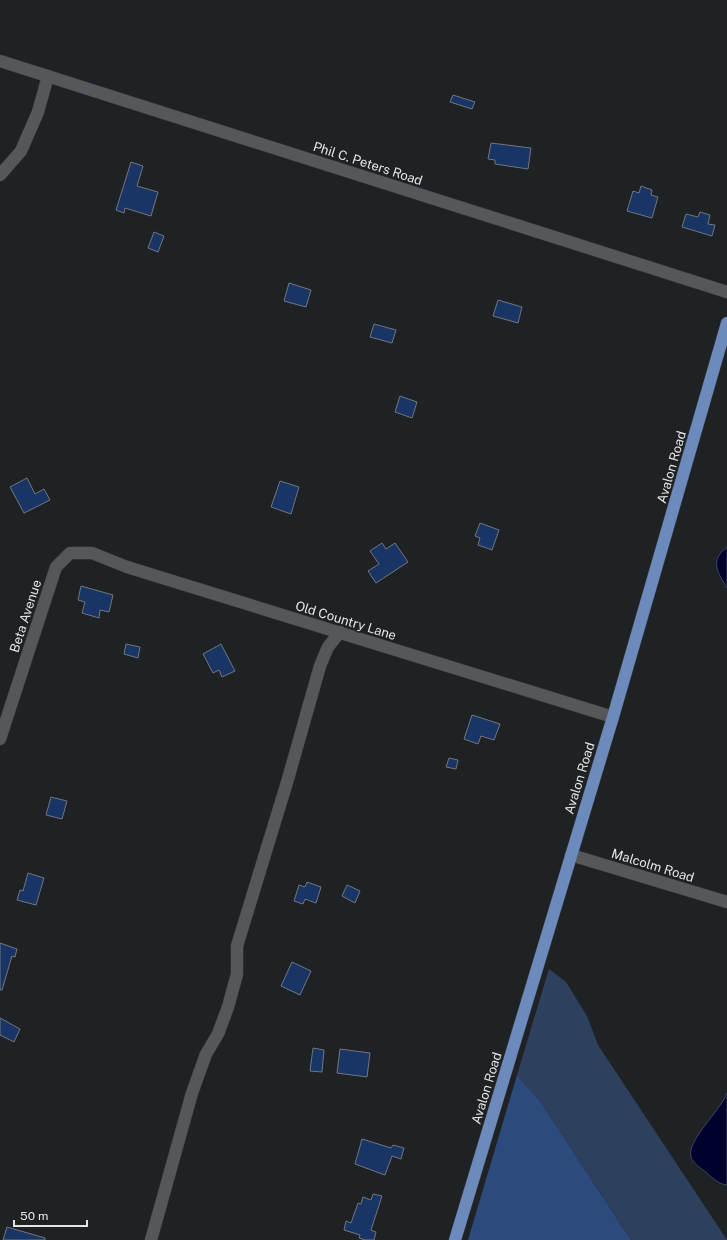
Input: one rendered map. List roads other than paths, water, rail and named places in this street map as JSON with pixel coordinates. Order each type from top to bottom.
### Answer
[{"type":"main road","name":"Avalon Road","points":[[455,1240],[570,855],[613,717],[727,323]]},
{"type":"street","name":"Phil C. Peters Road","points":[[0,61],[727,292]]},
{"type":"street","points":[[0,175],[21,151],[38,112],[48,76]]},
{"type":"street","name":"Old Country Lane","points":[[70,553],[92,553],[127,567],[613,717]]},
{"type":"street","name":"Beta Avenue","points":[[0,739],[56,567],[70,553]]},
{"type":"street","points":[[151,1240],[192,1093],[206,1054],[218,1034],[232,994],[237,974],[237,946],[288,779],[320,666],[328,648],[340,632]]},
{"type":"street","name":"Malcolm Road","points":[[570,855],[727,902]]}]
